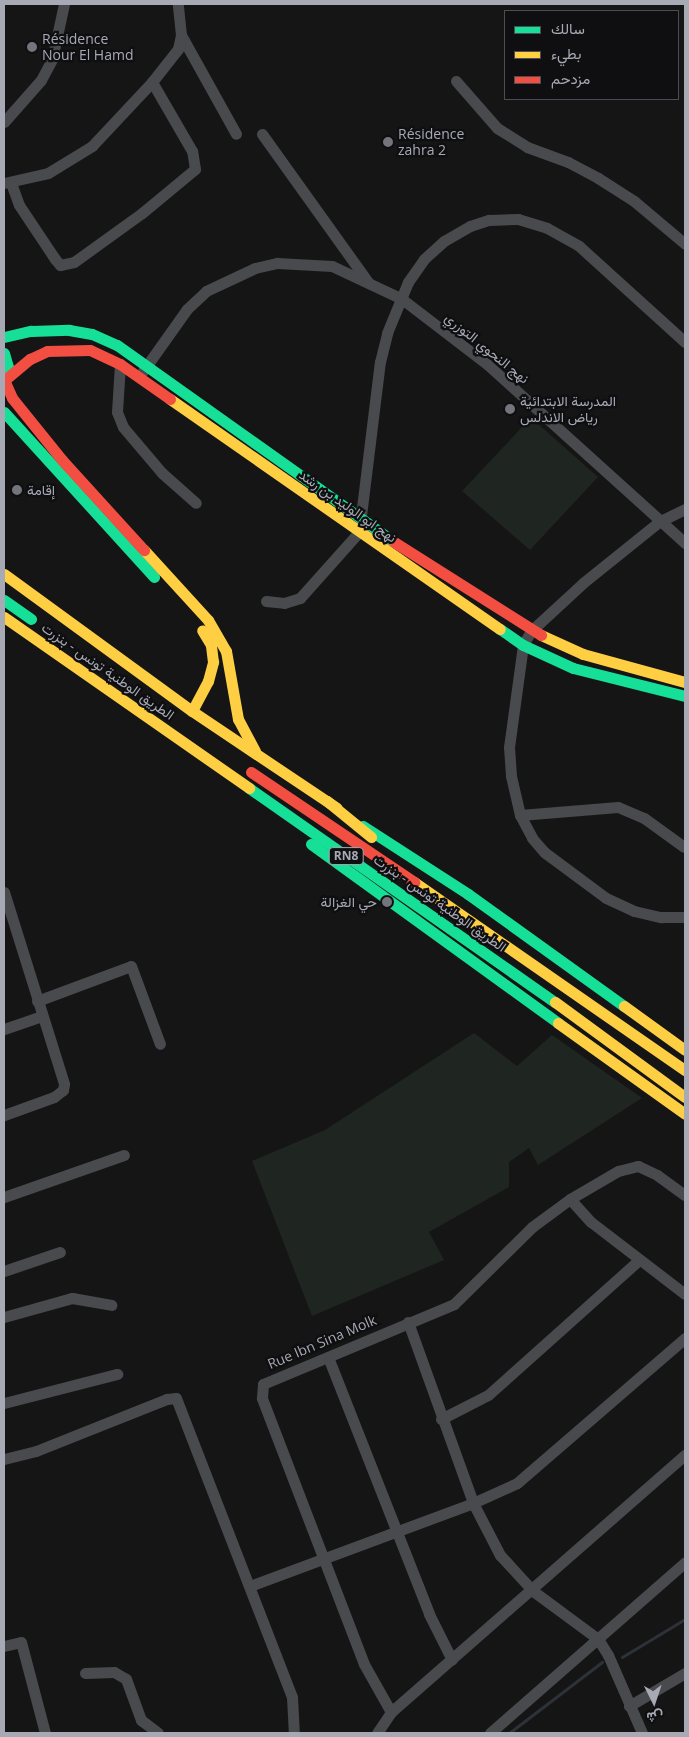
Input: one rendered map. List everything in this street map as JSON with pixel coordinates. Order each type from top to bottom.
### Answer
[{"type":"main road","name":"نهج ابو الوليد بن رشد","points":[[4,337],[40,331],[69,330],[92,334],[117,345],[362,519],[531,631],[583,654],[685,682]]},
{"type":"main road","name":"نهج ابو الوليد بن رشد","points":[[5,381],[30,359],[48,351],[69,348],[90,350],[141,376],[359,532],[523,645],[574,668],[685,696]]},
{"type":"main road","points":[[4,353],[8,367],[5,381],[12,398],[62,460],[208,620],[226,651],[238,718],[258,755]]},
{"type":"main road","points":[[4,412],[208,639],[213,654],[211,672],[192,710]]},
{"type":"main road","points":[[4,574],[192,710],[468,894],[685,1050]]},
{"type":"main road","name":"الطريق الوطنية تونس - بنزرت","points":[[4,600],[44,628]]},
{"type":"main road","name":"الطريق الوطنية تونس - بنزرت","points":[[4,617],[497,960],[685,1097]]},
{"type":"main road","points":[[4,628],[400,907],[685,1114]]},
{"type":"main road","name":"الطريق الوطنية تونس - بنزرت","points":[[237,762],[512,947],[685,1070]]},
{"type":"main road","points":[[327,801],[512,947]]},
{"type":"main road","name":"RN8","points":[[400,907],[642,1065]]},
{"type":"main road","name":"RN8","points":[[512,947],[685,1056]]},
{"type":"street","points":[[4,122],[45,73],[52,59],[64,4]]},
{"type":"street","points":[[152,82],[192,151],[195,169],[142,213],[67,265],[60,265],[19,206],[7,183],[48,173],[84,153],[152,82],[178,48],[181,35],[178,4]]},
{"type":"street","points":[[181,35],[236,134]]},
{"type":"street","points":[[456,81],[497,128],[527,147],[568,162],[598,178],[634,201],[685,244]]},
{"type":"street","points":[[262,134],[369,283]]},
{"type":"street","points":[[266,601],[284,603],[300,598],[359,532],[380,362],[402,299],[424,259],[444,241],[470,226],[489,220],[518,219],[547,228],[579,246],[685,342]]},
{"type":"street","name":"نهج النحوي التوزري","points":[[141,376],[146,364],[187,309],[206,291],[255,268],[277,263],[322,265],[369,283],[402,299],[488,365],[685,543]]},
{"type":"street","points":[[120,364],[118,412],[123,427],[162,473],[196,503]]},
{"type":"street","points":[[685,509],[660,521],[583,583],[531,631],[523,645],[509,747],[511,776],[520,814],[532,838],[544,852],[606,898],[634,911],[661,917],[685,917]]},
{"type":"street","points":[[520,814],[618,807],[644,818],[684,847]]},
{"type":"street","points":[[4,892],[64,1084],[63,1090],[54,1097],[4,1115]]},
{"type":"street","points":[[37,1001],[124,967],[134,969],[160,1044]]},
{"type":"street","points":[[4,1029],[42,1016]]},
{"type":"street","points":[[4,1197],[124,1155]]},
{"type":"street","name":"Rue Ibn Sina Molk","points":[[391,1712],[364,1664],[260,1393],[267,1381],[459,1301],[509,1247],[570,1199],[618,1171],[638,1166],[657,1175],[685,1195]]},
{"type":"street","points":[[570,1199],[591,1222],[685,1294]]},
{"type":"street","points":[[4,1271],[60,1252]]},
{"type":"street","points":[[441,1419],[488,1395],[639,1260]]},
{"type":"street","points":[[4,1318],[72,1298],[111,1305]]},
{"type":"street","points":[[408,1322],[441,1419],[474,1503],[500,1556],[532,1591],[598,1639],[608,1655],[642,1733]]},
{"type":"street","points":[[250,1586],[395,1530],[474,1503],[527,1477],[685,1338]]},
{"type":"street","points":[[328,1357],[395,1530],[452,1660]]},
{"type":"street","points":[[4,1403],[116,1374]]},
{"type":"street","points":[[4,1459],[36,1451],[167,1399],[176,1398],[292,1697],[294,1733]]},
{"type":"street","points":[[377,1733],[391,1712],[532,1591],[685,1455]]},
{"type":"street","points":[[490,1733],[685,1562]]},
{"type":"street","points":[[4,1646],[21,1642],[45,1733]]},
{"type":"street","points":[[85,1673],[114,1672],[126,1679],[141,1720],[158,1733]]},
{"type":"street","points":[[629,1706],[685,1673]]},
{"type":"shaded area","points":[[537,423],[598,477],[530,550],[462,491],[525,424]]},
{"type":"shaded area","points":[[474,1033],[517,1066],[552,1035],[642,1098],[538,1165],[529,1148],[509,1162],[509,1187],[429,1232],[444,1260],[312,1316],[252,1161],[325,1130]]},
{"type":"waterway","points":[[622,1657],[685,1619]]},
{"type":"waterway","points":[[509,1733],[602,1662]]},
{"type":"traffic: fast","points":[[4,337],[31,331],[69,330],[92,334],[117,345],[394,542]]},
{"type":"traffic: fast","points":[[4,353],[8,367],[5,381]]},
{"type":"traffic: fast","points":[[4,412],[154,577]]},
{"type":"traffic: fast","points":[[4,600],[31,619]]},
{"type":"traffic: fast","points":[[500,629],[523,645],[573,668],[685,696]]},
{"type":"traffic: fast","points":[[249,788],[555,1002]]},
{"type":"traffic: fast","points":[[363,826],[468,894],[624,1006]]},
{"type":"traffic: fast","points":[[311,844],[558,1023]]},
{"type":"traffic: slow","points":[[170,399],[500,629]]},
{"type":"traffic: slow","points":[[144,550],[208,620],[226,651],[238,719],[255,751]]},
{"type":"traffic: slow","points":[[4,574],[192,711],[337,808]]},
{"type":"traffic: slow","points":[[4,617],[249,788]]},
{"type":"traffic: slow","points":[[192,711],[208,681],[213,662],[211,645],[202,630]]},
{"type":"traffic: slow","points":[[541,635],[583,654],[685,682]]},
{"type":"traffic: slow","points":[[327,801],[371,837]]},
{"type":"traffic: slow","points":[[414,882],[685,1070]]},
{"type":"traffic: slow","points":[[555,1002],[685,1097]]},
{"type":"traffic: slow","points":[[624,1006],[685,1050]]},
{"type":"traffic: slow","points":[[558,1023],[685,1114]]},
{"type":"traffic: jam","points":[[7,378],[30,359],[47,351],[90,350],[120,364],[170,399]]},
{"type":"traffic: jam","points":[[5,382],[12,398],[62,460],[144,550]]},
{"type":"traffic: jam","points":[[394,542],[541,635]]},
{"type":"traffic: jam","points":[[251,772],[414,882]]},
{"type":"place","name":"Résidence Nour El Hamd","points":[[32,47]]},
{"type":"place","name":"Résidence zahra 2","points":[[388,142]]},
{"type":"place","name":"المدرسة الابتدائية رياض الاندلس","points":[[510,409]]},
{"type":"place","name":"إقامة","points":[[17,490]]},
{"type":"place","name":"حي الغزالة","points":[[387,902]]}]
